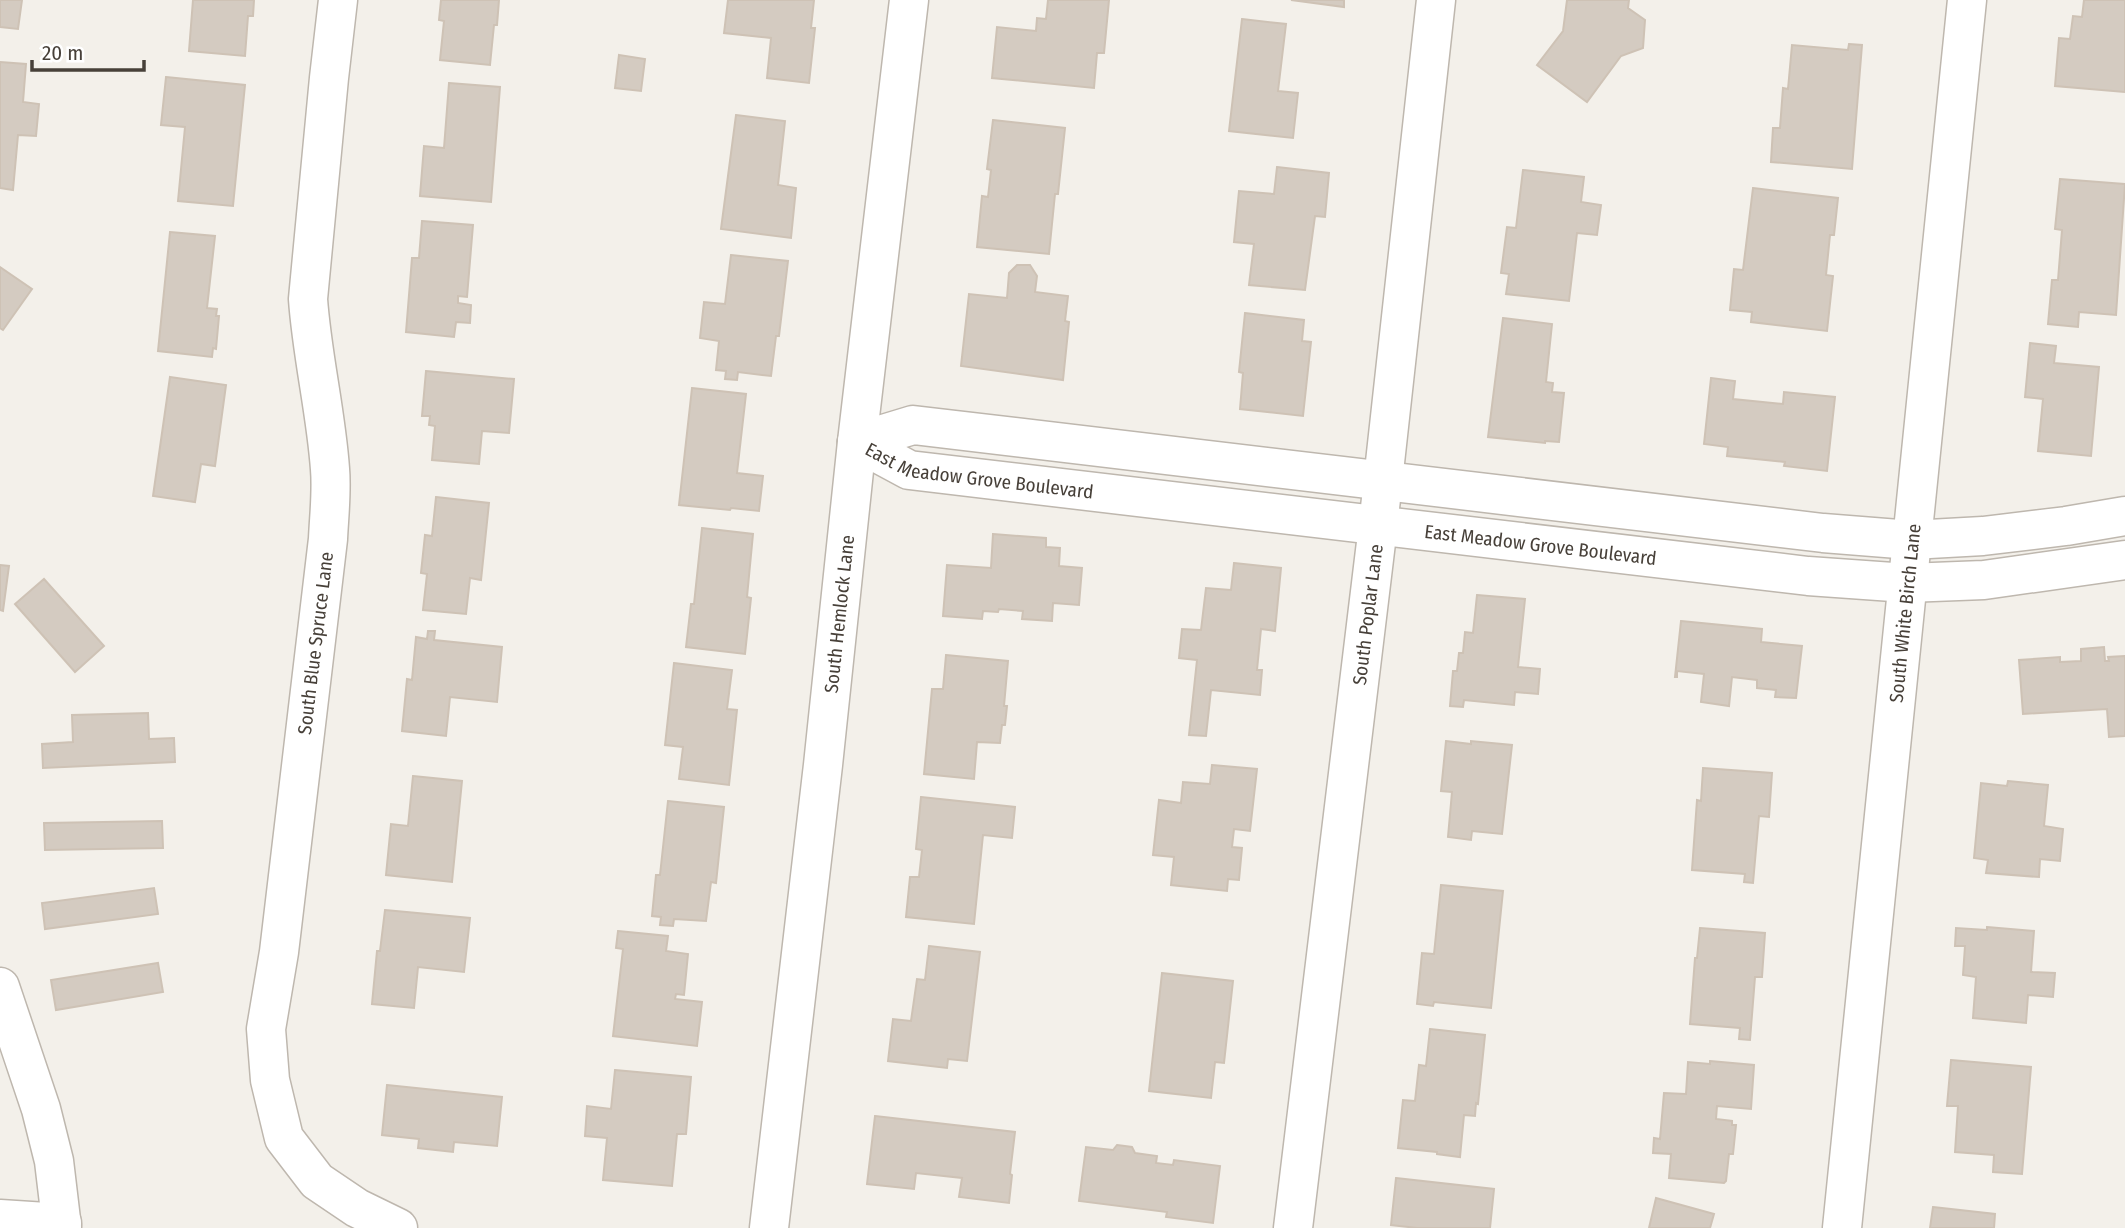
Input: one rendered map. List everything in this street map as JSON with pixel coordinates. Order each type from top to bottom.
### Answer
[{"type":"street","name":"South Blue Spruce Lane","points":[[338,0],[308,299],[310,334],[331,472],[327,539],[280,938],[266,1030],[270,1080],[284,1138],[317,1181],[357,1208],[398,1228]]},
{"type":"street","name":"South Hemlock Lane","points":[[769,1228],[823,765],[856,442],[909,0]]},
{"type":"street","name":"South Poplar Lane","points":[[1293,1228],[1378,526],[1436,0]]},
{"type":"street","name":"South White Birch Lane","points":[[1842,1228],[1967,0]]},
{"type":"street","name":"East Meadow Grove Boulevard","points":[[856,442],[914,425],[1823,533],[1911,540],[1983,536],[2125,516]]},
{"type":"street","name":"East Meadow Grove Boulevard","points":[[856,442],[909,470],[1808,576],[1907,583],[1984,580],[2125,560]]},
{"type":"street","points":[[0,987],[41,1109],[54,1161],[62,1225],[0,1219]]},
{"type":"building","points":[[0,0],[22,0],[18,29],[0,27]]},
{"type":"building","points":[[193,0],[254,0],[253,16],[248,16],[245,56],[189,51]]},
{"type":"building","points":[[441,0],[499,0],[490,65],[440,60],[444,21],[439,20]]},
{"type":"building","points":[[728,0],[814,0],[811,28],[815,28],[809,83],[767,78],[771,38],[724,33]]},
{"type":"building","points":[[1048,0],[1109,0],[1104,53],[1097,53],[1094,88],[992,78],[997,27],[1036,31],[1037,18],[1046,19]]},
{"type":"building","points":[[1291,0],[1344,0],[1344,7]]},
{"type":"building","points":[[1567,0],[1629,0],[1628,8],[1645,20],[1643,48],[1621,56],[1587,102],[1537,65],[1563,31]]},
{"type":"building","points":[[2084,0],[2125,0],[2125,92],[2055,86],[2059,38],[2070,39],[2073,16],[2082,17]]},
{"type":"building","points":[[1242,19],[1286,24],[1278,91],[1298,93],[1293,138],[1229,131]]},
{"type":"building","points":[[1849,44],[1862,45],[1852,169],[1771,162],[1773,128],[1780,128],[1783,88],[1788,89],[1792,45],[1848,50]]},
{"type":"building","points":[[619,55],[645,59],[641,91],[615,88]]},
{"type":"building","points":[[0,62],[26,64],[23,102],[39,104],[36,136],[18,135],[13,190],[0,188]]},
{"type":"building","points":[[166,77],[245,85],[233,206],[178,201],[185,127],[161,125]]},
{"type":"building","points":[[449,83],[500,87],[491,202],[420,196],[424,146],[444,148]]},
{"type":"building","points":[[736,115],[785,121],[778,185],[796,188],[791,238],[721,229]]},
{"type":"building","points":[[993,120],[1065,128],[1049,254],[977,247],[982,196],[988,197],[991,170],[987,169]]},
{"type":"building","points":[[1277,167],[1329,173],[1325,217],[1315,216],[1305,290],[1249,285],[1254,244],[1234,242],[1239,191],[1274,194]]},
{"type":"building","points":[[1523,170],[1584,177],[1581,202],[1601,205],[1597,235],[1577,233],[1569,301],[1506,294],[1509,274],[1501,273],[1507,227],[1516,228]]},
{"type":"building","points":[[2060,179],[2125,184],[2116,315],[2079,312],[2078,327],[2048,324],[2052,280],[2058,280],[2062,230],[2055,229]]},
{"type":"building","points":[[1753,188],[1838,198],[1834,235],[1830,235],[1826,275],[1833,276],[1827,331],[1751,322],[1752,312],[1730,310],[1734,269],[1743,270]]},
{"type":"building","points":[[422,221],[473,225],[467,297],[458,296],[458,303],[471,305],[470,323],[456,322],[454,337],[406,332],[412,258],[419,258]]},
{"type":"building","points":[[170,232],[215,236],[207,308],[217,309],[216,316],[219,316],[216,349],[213,348],[212,357],[158,351]]},
{"type":"building","points":[[731,255],[788,261],[771,376],[738,372],[737,380],[725,379],[726,371],[716,370],[719,341],[700,338],[704,302],[725,304]]},
{"type":"building","points":[[1017,265],[1030,265],[1037,276],[1035,292],[1068,296],[1065,321],[1069,322],[1063,380],[961,366],[969,294],[1007,298],[1009,273]]},
{"type":"building","points":[[0,267],[32,289],[3,330],[0,328]]},
{"type":"building","points":[[1245,313],[1304,320],[1302,341],[1311,342],[1303,416],[1240,409],[1243,373],[1239,372]]},
{"type":"building","points":[[1503,318],[1552,324],[1546,382],[1553,383],[1552,392],[1564,393],[1559,442],[1488,437]]},
{"type":"building","points":[[2030,343],[2056,346],[2054,363],[2099,367],[2091,456],[2038,451],[2043,399],[2025,397]]},
{"type":"building","points":[[426,371],[514,379],[509,433],[482,431],[479,464],[432,460],[435,426],[429,425],[430,416],[422,416]]},
{"type":"building","points":[[170,377],[226,385],[215,466],[201,464],[195,502],[153,496]]},
{"type":"building","points":[[1711,378],[1735,381],[1733,399],[1783,404],[1784,392],[1835,397],[1827,471],[1784,466],[1785,462],[1727,456],[1728,447],[1704,444]]},
{"type":"building","points":[[692,388],[746,394],[737,473],[763,476],[759,511],[679,505]]},
{"type":"building","points":[[436,497],[489,503],[481,580],[470,578],[466,614],[423,610],[427,574],[421,573],[425,535],[432,536]]},
{"type":"building","points":[[702,528],[753,534],[747,597],[751,598],[745,654],[686,647],[691,604],[694,604]]},
{"type":"building","points":[[993,534],[1046,538],[1046,547],[1060,548],[1059,566],[1082,568],[1079,605],[1053,603],[1052,621],[1022,619],[1023,611],[999,609],[998,612],[983,611],[982,619],[943,616],[947,565],[991,568]]},
{"type":"building","points":[[1234,563],[1281,568],[1275,631],[1261,629],[1257,670],[1262,670],[1260,695],[1211,690],[1206,736],[1189,735],[1197,660],[1179,658],[1182,629],[1201,630],[1206,588],[1231,590]]},
{"type":"building","points":[[0,565],[9,566],[3,611],[0,610]]},
{"type":"building","points":[[44,579],[104,646],[75,672],[15,604]]},
{"type":"building","points":[[1477,595],[1525,599],[1518,667],[1540,669],[1538,694],[1515,692],[1514,705],[1464,700],[1463,707],[1450,706],[1453,671],[1457,671],[1459,653],[1463,653],[1465,632],[1473,633]]},
{"type":"building","points":[[1681,621],[1762,629],[1761,642],[1802,646],[1796,698],[1775,697],[1776,690],[1757,688],[1757,680],[1732,677],[1729,706],[1701,702],[1704,674],[1677,671],[1675,677]]},
{"type":"building","points":[[428,631],[435,631],[434,640],[502,647],[497,702],[450,697],[446,736],[402,731],[407,679],[412,680],[416,637],[427,639]]},
{"type":"building","points":[[2104,647],[2105,661],[2109,661],[2108,657],[2125,656],[2125,736],[2109,737],[2107,709],[2023,714],[2019,660],[2060,657],[2060,662],[2081,661],[2081,649]]},
{"type":"building","points":[[946,655],[1008,661],[1004,706],[1007,706],[1000,743],[977,742],[974,779],[924,774],[932,689],[943,689]]},
{"type":"building","points":[[674,663],[732,670],[727,709],[737,710],[729,785],[679,779],[683,747],[665,745]]},
{"type":"building","points":[[148,713],[149,739],[174,738],[175,762],[43,768],[42,744],[73,742],[72,715]]},
{"type":"building","points":[[1446,741],[1512,745],[1502,834],[1472,831],[1471,840],[1448,837],[1452,792],[1441,791]]},
{"type":"building","points":[[1212,765],[1257,769],[1250,831],[1234,829],[1232,847],[1242,848],[1239,880],[1228,879],[1227,891],[1171,885],[1174,857],[1153,855],[1159,800],[1181,803],[1183,782],[1210,784]]},
{"type":"building","points":[[1703,768],[1772,773],[1769,817],[1759,816],[1753,883],[1744,882],[1745,874],[1692,870],[1697,800],[1701,801]]},
{"type":"building","points":[[413,776],[462,781],[452,882],[386,875],[391,824],[408,826]]},
{"type":"building","points":[[2008,781],[2048,785],[2044,826],[2063,829],[2060,861],[2040,859],[2039,877],[1986,873],[1988,860],[1974,858],[1981,783],[2007,786]]},
{"type":"building","points":[[921,797],[1015,807],[1012,838],[983,835],[974,924],[906,917],[910,877],[919,877],[922,850],[916,849]]},
{"type":"building","points":[[668,801],[724,807],[716,883],[711,882],[706,921],[674,919],[673,926],[660,925],[661,917],[652,916],[656,875],[660,875]]},
{"type":"building","points":[[162,821],[163,848],[45,850],[44,823]]},
{"type":"building","points":[[1441,885],[1503,891],[1491,1008],[1434,1002],[1433,1006],[1417,1004],[1422,953],[1434,954]]},
{"type":"building","points":[[154,888],[158,914],[45,929],[42,903]]},
{"type":"building","points":[[385,910],[470,918],[464,972],[418,967],[414,1008],[372,1004],[377,951],[380,951]]},
{"type":"building","points":[[1987,927],[2034,931],[2031,972],[2055,973],[2053,997],[2028,995],[2026,1023],[1973,1018],[1976,977],[1963,975],[1965,946],[1955,946],[1956,928],[1987,930]]},
{"type":"building","points":[[1700,928],[1765,933],[1762,977],[1755,977],[1750,1040],[1739,1039],[1740,1028],[1690,1024]]},
{"type":"building","points":[[618,931],[668,936],[666,951],[688,954],[684,995],[676,994],[675,999],[702,1002],[697,1046],[613,1036],[623,949],[616,948]]},
{"type":"building","points":[[929,946],[980,952],[967,1061],[948,1059],[947,1068],[888,1061],[893,1019],[911,1021],[917,979],[925,980]]},
{"type":"building","points":[[158,963],[163,992],[56,1010],[51,980]]},
{"type":"building","points":[[1162,973],[1233,981],[1224,1063],[1215,1062],[1211,1098],[1149,1091]]},
{"type":"building","points":[[1430,1029],[1485,1035],[1478,1104],[1476,1103],[1475,1116],[1464,1115],[1460,1157],[1398,1148],[1403,1100],[1415,1101],[1419,1065],[1426,1066]]},
{"type":"building","points":[[1951,1060],[2031,1067],[2022,1174],[1993,1172],[1994,1155],[1955,1152],[1958,1106],[1947,1106]]},
{"type":"building","points":[[1710,1061],[1754,1065],[1751,1109],[1717,1106],[1716,1119],[1732,1121],[1732,1125],[1736,1125],[1733,1154],[1729,1154],[1726,1181],[1724,1183],[1669,1178],[1671,1154],[1653,1153],[1654,1138],[1660,1139],[1664,1093],[1686,1094],[1688,1062],[1710,1064]]},
{"type":"building","points":[[615,1070],[691,1077],[686,1134],[677,1134],[672,1186],[603,1180],[607,1138],[585,1136],[587,1106],[611,1109]]},
{"type":"building","points":[[387,1085],[502,1097],[497,1146],[454,1142],[453,1152],[418,1148],[419,1139],[382,1135]]},
{"type":"building","points":[[875,1116],[1015,1132],[1009,1203],[959,1197],[962,1178],[916,1173],[914,1189],[867,1184]]},
{"type":"building","points":[[1117,1145],[1132,1147],[1135,1153],[1157,1156],[1156,1163],[1173,1165],[1174,1160],[1220,1166],[1213,1223],[1166,1217],[1167,1212],[1079,1201],[1086,1147],[1113,1150]]},
{"type":"building","points":[[1396,1178],[1494,1189],[1490,1228],[1417,1228],[1391,1225]]},
{"type":"building","points":[[1656,1198],[1714,1214],[1710,1228],[1649,1228]]},
{"type":"building","points":[[1933,1207],[1995,1214],[1994,1228],[1930,1228]]}]
